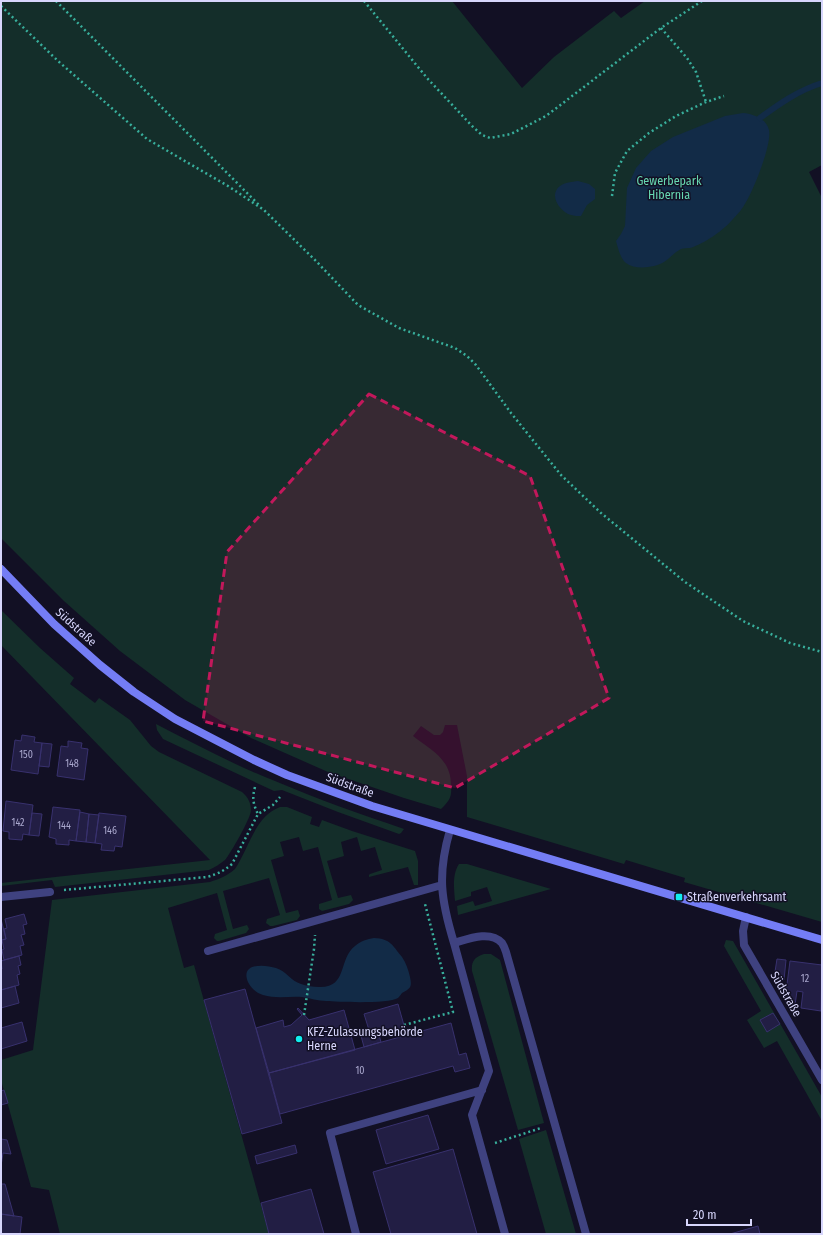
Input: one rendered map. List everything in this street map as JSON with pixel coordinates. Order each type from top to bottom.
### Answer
[{"type":"street","name":"Südstraße","points":[[1,569],[54,624],[100,665],[134,692],[175,719],[254,760],[287,775],[372,806],[822,940]]},
{"type":"lane","points":[[450,830],[444,853],[442,885],[443,901],[446,918],[489,1071],[472,1116],[505,1234]]},
{"type":"lane","points":[[208,951],[442,885]]},
{"type":"lane","points":[[1,897],[50,892]]},
{"type":"lane","name":"Südstraße","points":[[746,917],[743,931],[744,945],[822,1080]]},
{"type":"lane","points":[[454,943],[479,936],[495,939],[502,943],[506,952],[586,1234]]},
{"type":"lane","points":[[356,1234],[330,1133],[482,1090]]},
{"type":"path","points":[[56,1],[315,260],[358,305],[399,328],[455,348],[467,356],[476,365],[511,413],[561,475],[601,513],[685,582],[743,621],[790,643],[822,652]]},
{"type":"path","points":[[364,1],[427,78],[472,126],[482,135],[490,138],[511,134],[546,116],[661,28],[702,1]]},
{"type":"path","points":[[1,6],[58,61],[147,139],[228,186],[264,210]]},
{"type":"path","points":[[661,28],[688,58],[696,72],[706,102]]},
{"type":"path","points":[[612,196],[615,173],[627,151],[649,133],[676,116],[706,102],[724,96]]},
{"type":"path","points":[[255,787],[252,797],[258,814]]},
{"type":"path","points":[[50,892],[207,877],[218,874],[232,864],[258,814],[273,805],[280,797]]},
{"type":"path","points":[[404,1025],[453,1012],[425,907],[423,890]]},
{"type":"path","points":[[304,1015],[314,949],[315,931],[312,921]]},
{"type":"path","points":[[481,1147],[540,1128]]},
{"type":"highlighted area","points":[[369,394],[530,476],[609,698],[455,788],[203,721],[227,552]]},
{"type":"green space","name":"Gewerbepark Hibernia","points":[[1,1],[452,1],[522,88],[554,57],[614,11],[621,18],[645,1],[822,1],[822,165],[809,172],[822,198],[822,922],[684,882],[685,878],[626,860],[624,864],[467,817],[467,776],[457,725],[445,725],[443,732],[440,735],[434,735],[421,726],[413,736],[439,756],[448,768],[451,795],[441,809],[328,772],[251,738],[185,700],[120,651],[64,601],[1,538]]},
{"type":"green space","points":[[1,610],[40,648],[74,678],[70,684],[95,703],[99,698],[130,720],[151,746],[159,752],[242,792],[246,796],[249,800],[251,811],[250,815],[240,836],[225,860],[209,870],[55,887],[52,880],[1,886],[1,883],[210,860],[1,645]]},
{"type":"green space","points":[[156,724],[260,775],[355,812],[404,829],[399,834],[282,790],[274,791],[163,739],[157,730]]},
{"type":"green space","points":[[280,807],[287,807],[312,817],[310,824],[319,827],[322,820],[415,851],[418,861],[418,885],[414,885],[408,867],[369,877],[370,874],[382,870],[375,847],[361,851],[357,837],[341,842],[344,856],[327,861],[338,898],[351,895],[353,900],[349,904],[322,911],[319,909],[319,904],[332,900],[318,847],[303,851],[299,837],[280,842],[284,856],[271,860],[286,913],[298,910],[300,916],[297,920],[273,926],[266,923],[267,919],[280,915],[269,878],[223,891],[233,929],[247,925],[249,929],[246,933],[219,941],[214,938],[215,934],[227,930],[217,893],[168,908],[184,968],[194,965],[269,1234],[60,1234],[49,1190],[31,1187],[1,1080],[1,1060],[33,1050],[52,900],[210,882],[220,878],[229,874],[235,869],[258,825],[271,811]]},
{"type":"green space","points":[[459,864],[467,864],[551,889],[458,915],[457,906],[473,901],[475,906],[492,901],[487,887],[471,892],[471,896],[455,901],[454,877]]},
{"type":"green space","points":[[726,940],[733,941],[822,1097],[822,1121],[777,1041],[764,1048],[747,1020],[761,1011],[724,946]]},
{"type":"green space","points":[[484,954],[491,954],[500,960],[544,1123],[518,1130],[472,971],[474,960]]},
{"type":"green space","points":[[546,1130],[576,1234],[546,1234],[519,1139]]},
{"type":"water","points":[[743,113],[759,117],[765,122],[769,130],[769,137],[758,177],[740,211],[724,228],[713,236],[695,246],[681,249],[660,264],[650,267],[634,267],[626,263],[618,250],[616,241],[625,226],[627,188],[636,168],[651,151],[673,137],[725,116]]},
{"type":"water","points":[[578,181],[589,184],[595,189],[595,199],[587,205],[581,216],[573,216],[560,207],[555,198],[555,194],[560,186],[566,183]]},
{"type":"water","points":[[374,938],[391,943],[406,964],[411,980],[410,987],[398,998],[393,1000],[352,1002],[323,1001],[302,997],[273,997],[258,993],[252,988],[246,976],[247,971],[250,968],[254,966],[265,966],[280,969],[294,981],[303,985],[317,987],[328,986],[339,978],[346,958],[355,946],[364,940]]},
{"type":"building","points":[[22,735],[35,737],[34,742],[42,743],[38,774],[11,770],[15,740],[21,741]]},
{"type":"building","points":[[68,741],[82,743],[81,748],[88,749],[84,780],[57,776],[61,746],[68,747]]},
{"type":"building","points":[[42,743],[52,744],[49,767],[39,766]]},
{"type":"building","points":[[6,801],[33,805],[29,835],[23,834],[22,840],[9,839],[9,832],[3,831]]},
{"type":"building","points":[[53,807],[80,810],[76,841],[69,840],[69,845],[56,844],[56,839],[49,837]]},
{"type":"building","points":[[80,812],[89,814],[86,842],[76,841]]},
{"type":"building","points":[[32,813],[42,814],[39,836],[29,835]]},
{"type":"building","points":[[99,813],[126,816],[122,847],[115,846],[114,851],[101,850],[102,844],[95,843]]},
{"type":"building","points":[[89,814],[99,815],[95,843],[86,842]]},
{"type":"building","points":[[24,914],[27,924],[23,925],[25,934],[21,935],[24,945],[20,946],[22,955],[4,960],[2,940],[6,939],[4,929],[7,928],[5,919]]},
{"type":"building","points":[[1,919],[6,939],[1,940]]},
{"type":"building","points":[[19,956],[21,965],[18,966],[20,974],[17,975],[19,985],[1,990],[1,961]]},
{"type":"building","points":[[777,959],[786,960],[784,980],[774,978]]},
{"type":"building","points":[[790,961],[822,965],[821,1011],[801,1008],[803,992],[797,991],[795,1005],[786,1003],[785,1000]]},
{"type":"building","points":[[15,986],[19,1003],[1,1008],[1,990]]},
{"type":"building","points":[[245,989],[282,1123],[242,1134],[204,1000]]},
{"type":"building","points":[[398,1004],[405,1029],[379,1035],[381,1042],[364,1047],[360,1032],[369,1030],[364,1014]]},
{"type":"building","points":[[298,1008],[309,1020],[344,1010],[355,1050],[269,1073],[256,1028],[283,1020],[284,1027],[291,1025],[302,1015],[297,1009]]},
{"type":"building","points":[[773,1013],[780,1024],[767,1032],[760,1020]]},
{"type":"building","points":[[22,1022],[27,1041],[1,1049],[1,1028]]},
{"type":"building","points":[[451,1023],[459,1055],[466,1053],[470,1068],[455,1072],[453,1066],[280,1114],[269,1073]]},
{"type":"building","points":[[4,1090],[8,1103],[1,1105],[1,1091]]},
{"type":"building","points":[[428,1115],[439,1149],[386,1164],[376,1130]]},
{"type":"building","points":[[1,1139],[7,1140],[11,1154],[3,1153],[1,1166]]},
{"type":"building","points":[[295,1145],[297,1153],[257,1164],[255,1156]]},
{"type":"building","points":[[453,1149],[477,1234],[391,1234],[373,1172]]},
{"type":"building","points":[[1,1184],[5,1184],[14,1216],[1,1214]]},
{"type":"building","points":[[311,1189],[324,1234],[269,1234],[261,1203]]},
{"type":"building","points":[[1,1214],[22,1217],[20,1234],[1,1234]]},
{"type":"building","points":[[758,1226],[760,1234],[730,1234]]},
{"type":"waterway","points":[[760,118],[797,93],[822,83]]},
{"type":"place","name":"Straßenverkehrsamt","points":[[679,897]]},
{"type":"place","name":"KFZ-Zulassungsbehörde Herne","points":[[299,1039]]}]
